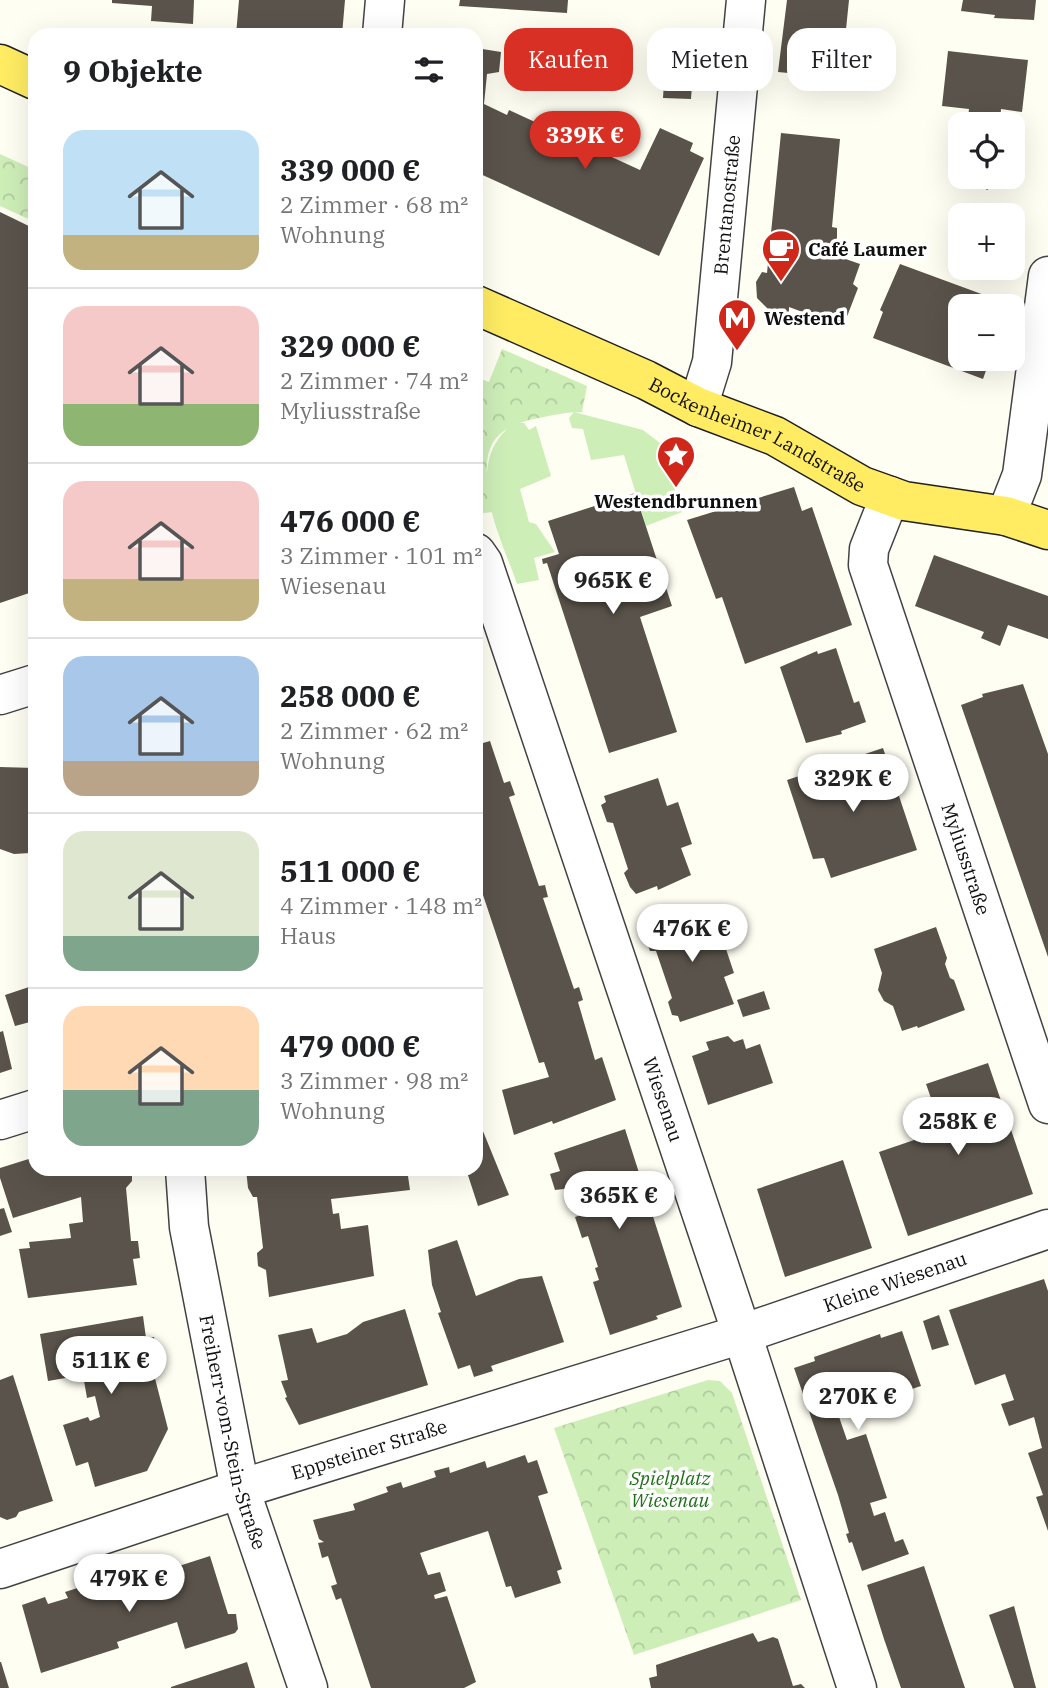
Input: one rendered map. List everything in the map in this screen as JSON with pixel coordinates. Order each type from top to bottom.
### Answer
[{"type":"main road","name":"Bockenheimer Landstraße","points":[[483,308],[646,380],[698,407],[775,436],[862,486],[890,496],[950,509],[1006,516],[1048,530]]},
{"type":"street","points":[[383,28],[385,0]]},
{"type":"street","name":"Brentanostraße","points":[[698,407],[712,362],[746,0]]},
{"type":"street","points":[[1006,516],[1022,475],[1048,276]]},
{"type":"street","name":"Myliusstraße","points":[[890,496],[869,549],[868,565],[1039,1050],[1048,1104]]},
{"type":"street","name":"Wiesenau","points":[[483,570],[742,1334],[858,1688]]},
{"type":"street","points":[[0,695],[28,686]]},
{"type":"street","points":[[0,1120],[28,1111]]},
{"type":"street","name":"Freiherr-vom-Stein-Straße","points":[[185,1176],[189,1227],[240,1489],[308,1688]]},
{"type":"street","name":"Kleine Wiesenau","points":[[742,1334],[1048,1229]]},
{"type":"street","name":"Eppsteiner Straße","points":[[0,1569],[240,1489],[742,1334]]},
{"type":"green space","points":[[0,154],[28,167],[28,219],[0,206]]},
{"type":"green space","points":[[502,349],[587,386],[582,412],[519,423],[495,439],[487,463],[492,512],[483,513],[483,380],[489,382]]},
{"type":"green space","points":[[574,412],[643,430],[660,443],[682,512],[646,526],[624,455],[591,460],[583,429],[572,428],[569,418]]},
{"type":"green space","points":[[514,423],[524,423],[529,430],[536,426],[551,476],[520,489],[529,522],[536,524],[555,552],[534,558],[539,580],[517,584],[494,521],[487,478],[490,458],[498,439]]},
{"type":"green space","name":"Spielplatz Wiesenau","points":[[708,1380],[720,1381],[732,1393],[801,1600],[634,1655],[554,1428]]},
{"type":"building","points":[[112,0],[194,0],[193,24],[151,21],[152,6],[112,3]]},
{"type":"building","points":[[239,0],[345,0],[343,28],[237,28]]},
{"type":"building","points":[[460,0],[568,0],[567,13],[459,6]]},
{"type":"building","points":[[787,0],[849,0],[846,28],[787,28],[787,73],[778,72]]},
{"type":"building","points":[[963,0],[1036,0],[1034,20],[994,18],[995,15],[961,11]]},
{"type":"building","points":[[483,49],[501,52],[499,72],[487,74],[484,104],[507,115],[509,110],[587,146],[596,129],[600,127],[612,132],[613,137],[603,153],[640,170],[660,128],[693,143],[690,151],[704,158],[659,256],[483,175]]},
{"type":"building","points":[[948,51],[1028,60],[1022,112],[1001,109],[1001,112],[969,112],[969,109],[942,106]]},
{"type":"building","points":[[663,91],[692,91],[691,99],[663,98]]},
{"type":"building","points":[[781,133],[840,139],[832,227],[837,228],[837,256],[860,264],[853,284],[858,288],[843,327],[789,307],[789,313],[772,313],[757,298],[756,282],[762,272],[767,273]]},
{"type":"building","points":[[0,212],[28,226],[28,593],[0,603]]},
{"type":"building","points":[[900,264],[981,294],[948,294],[948,366],[873,338],[883,312],[880,310]]},
{"type":"building","points":[[962,371],[986,371],[983,379]]},
{"type":"building","points":[[794,487],[802,511],[812,507],[852,625],[745,664],[722,597],[716,599],[687,520]]},
{"type":"building","points":[[635,493],[672,606],[640,617],[677,732],[609,753],[547,563],[543,564],[542,559],[559,554],[548,521]]},
{"type":"building","points":[[934,555],[1048,596],[1048,639],[1008,625],[1000,646],[981,638],[984,632],[915,606]]},
{"type":"building","points":[[836,648],[854,703],[859,701],[866,722],[841,731],[842,734],[806,743],[780,667],[817,651],[818,654]]},
{"type":"building","points":[[1023,684],[1048,754],[1048,957],[961,705],[983,697],[982,694]]},
{"type":"building","points":[[490,741],[504,783],[510,781],[515,795],[509,797],[539,886],[545,885],[548,897],[543,898],[574,989],[579,987],[583,1000],[578,1002],[595,1060],[602,1057],[616,1100],[553,1124],[552,1121],[514,1135],[502,1090],[549,1077],[544,1062],[539,1063],[483,895],[483,743]]},
{"type":"building","points":[[883,748],[917,850],[831,878],[824,858],[813,859],[787,780]]},
{"type":"building","points":[[0,767],[28,768],[28,853],[14,854],[0,849]]},
{"type":"building","points":[[658,778],[667,806],[678,802],[692,844],[681,848],[691,875],[658,890],[657,886],[636,894],[624,873],[628,869],[613,823],[607,822],[601,805],[606,802],[604,796]]},
{"type":"building","points":[[701,908],[710,935],[720,931],[734,973],[724,977],[734,1004],[680,1022],[678,1016],[672,1015],[668,1002],[672,998],[656,951],[650,951],[645,937],[649,931],[648,926]]},
{"type":"building","points":[[936,927],[947,958],[945,964],[965,1010],[918,1028],[917,1026],[902,1031],[893,1006],[884,1001],[878,990],[882,973],[874,949]]},
{"type":"building","points":[[28,987],[28,1023],[15,1026],[5,995]]},
{"type":"building","points":[[764,991],[770,1009],[743,1017],[737,1000]]},
{"type":"building","points":[[3,1031],[12,1069],[0,1073],[0,1032]]},
{"type":"building","points":[[728,1036],[734,1042],[743,1039],[746,1049],[760,1044],[773,1083],[708,1105],[692,1056],[709,1050],[706,1042]]},
{"type":"building","points":[[988,1063],[1033,1194],[908,1236],[879,1152],[920,1138],[921,1143],[944,1135],[926,1084]]},
{"type":"building","points":[[625,1129],[682,1307],[656,1316],[658,1319],[610,1335],[593,1282],[599,1280],[595,1268],[598,1267],[588,1236],[582,1238],[575,1217],[599,1209],[596,1200],[579,1205],[572,1188],[555,1190],[550,1174],[560,1171],[554,1153]]},
{"type":"building","points":[[483,1131],[509,1195],[478,1206],[468,1176],[483,1176]]},
{"type":"building","points":[[28,1159],[28,1176],[132,1176],[132,1181],[126,1188],[131,1241],[138,1241],[140,1258],[133,1259],[137,1285],[28,1298],[19,1249],[30,1248],[29,1242],[71,1238],[69,1224],[83,1222],[81,1197],[13,1218],[0,1178],[0,1168]]},
{"type":"building","points":[[843,1160],[872,1248],[785,1277],[757,1189]]},
{"type":"building","points":[[247,1176],[408,1176],[410,1190],[331,1199],[333,1214],[339,1213],[341,1229],[368,1225],[374,1276],[269,1297],[266,1270],[258,1266],[257,1253],[263,1248],[257,1197],[253,1197],[248,1188]]},
{"type":"building","points":[[4,1208],[12,1232],[0,1236],[0,1209]]},
{"type":"building","points":[[457,1240],[476,1296],[519,1279],[542,1276],[564,1342],[491,1366],[493,1371],[474,1377],[470,1365],[458,1369],[438,1313],[441,1312],[432,1285],[428,1250]]},
{"type":"building","points":[[1044,1279],[1048,1291],[1048,1531],[1036,1497],[1043,1495],[1028,1453],[1042,1448],[1034,1417],[1009,1426],[1001,1404],[1014,1400],[1005,1374],[975,1385],[949,1310]]},
{"type":"building","points":[[405,1309],[428,1385],[299,1425],[285,1398],[287,1397],[281,1381],[288,1380],[278,1335],[312,1328],[317,1343],[347,1334],[363,1322]]},
{"type":"building","points":[[939,1315],[949,1345],[932,1350],[923,1321]]},
{"type":"building","points":[[143,1316],[146,1338],[154,1337],[157,1358],[150,1359],[168,1429],[147,1471],[95,1487],[88,1462],[76,1466],[63,1425],[88,1417],[90,1421],[100,1417],[95,1396],[87,1398],[83,1375],[48,1381],[40,1334]]},
{"type":"building","points":[[902,1331],[921,1386],[875,1401],[876,1404],[838,1414],[847,1440],[866,1434],[887,1498],[870,1503],[874,1516],[885,1512],[895,1542],[903,1539],[909,1554],[862,1571],[852,1542],[849,1543],[846,1534],[849,1533],[838,1495],[794,1368],[815,1361],[814,1357],[880,1334],[881,1338]]},
{"type":"building","points":[[13,1375],[53,1501],[19,1512],[16,1517],[7,1520],[0,1517],[0,1380]]},
{"type":"building","points":[[525,1455],[528,1463],[537,1460],[548,1493],[538,1496],[562,1569],[557,1571],[561,1583],[515,1598],[511,1586],[506,1587],[488,1531],[420,1553],[428,1575],[440,1572],[446,1591],[434,1595],[435,1599],[447,1596],[476,1682],[464,1688],[371,1688],[341,1598],[336,1600],[331,1586],[337,1584],[328,1556],[322,1558],[318,1543],[324,1542],[319,1539],[313,1520],[355,1510],[353,1504],[388,1492],[386,1487],[401,1482],[403,1488],[436,1477],[434,1471],[449,1467],[450,1473],[485,1461],[487,1468]]},
{"type":"building","points":[[210,1556],[228,1614],[236,1614],[238,1629],[235,1633],[185,1649],[177,1622],[117,1642],[119,1648],[41,1673],[22,1605],[45,1597],[48,1604],[68,1598],[65,1592],[90,1584],[94,1593],[118,1579],[123,1584]]},
{"type":"building","points":[[924,1566],[965,1688],[901,1688],[884,1639],[867,1585]]},
{"type":"building","points":[[1014,1606],[1036,1688],[1014,1688],[989,1615]]},
{"type":"building","points":[[753,1633],[758,1642],[773,1637],[778,1639],[793,1686],[801,1684],[805,1688],[651,1688],[649,1678],[657,1676],[656,1665]]},
{"type":"building","points":[[1,1662],[9,1688],[0,1688]]},
{"type":"building","points":[[247,1662],[255,1688],[171,1688],[171,1687]]},
{"type":"place","name":"Café Laumer","points":[[781,283]]},
{"type":"place","name":"Westend","points":[[737,352]]},
{"type":"place","name":"Westendbrunnen","points":[[676,489]]}]
